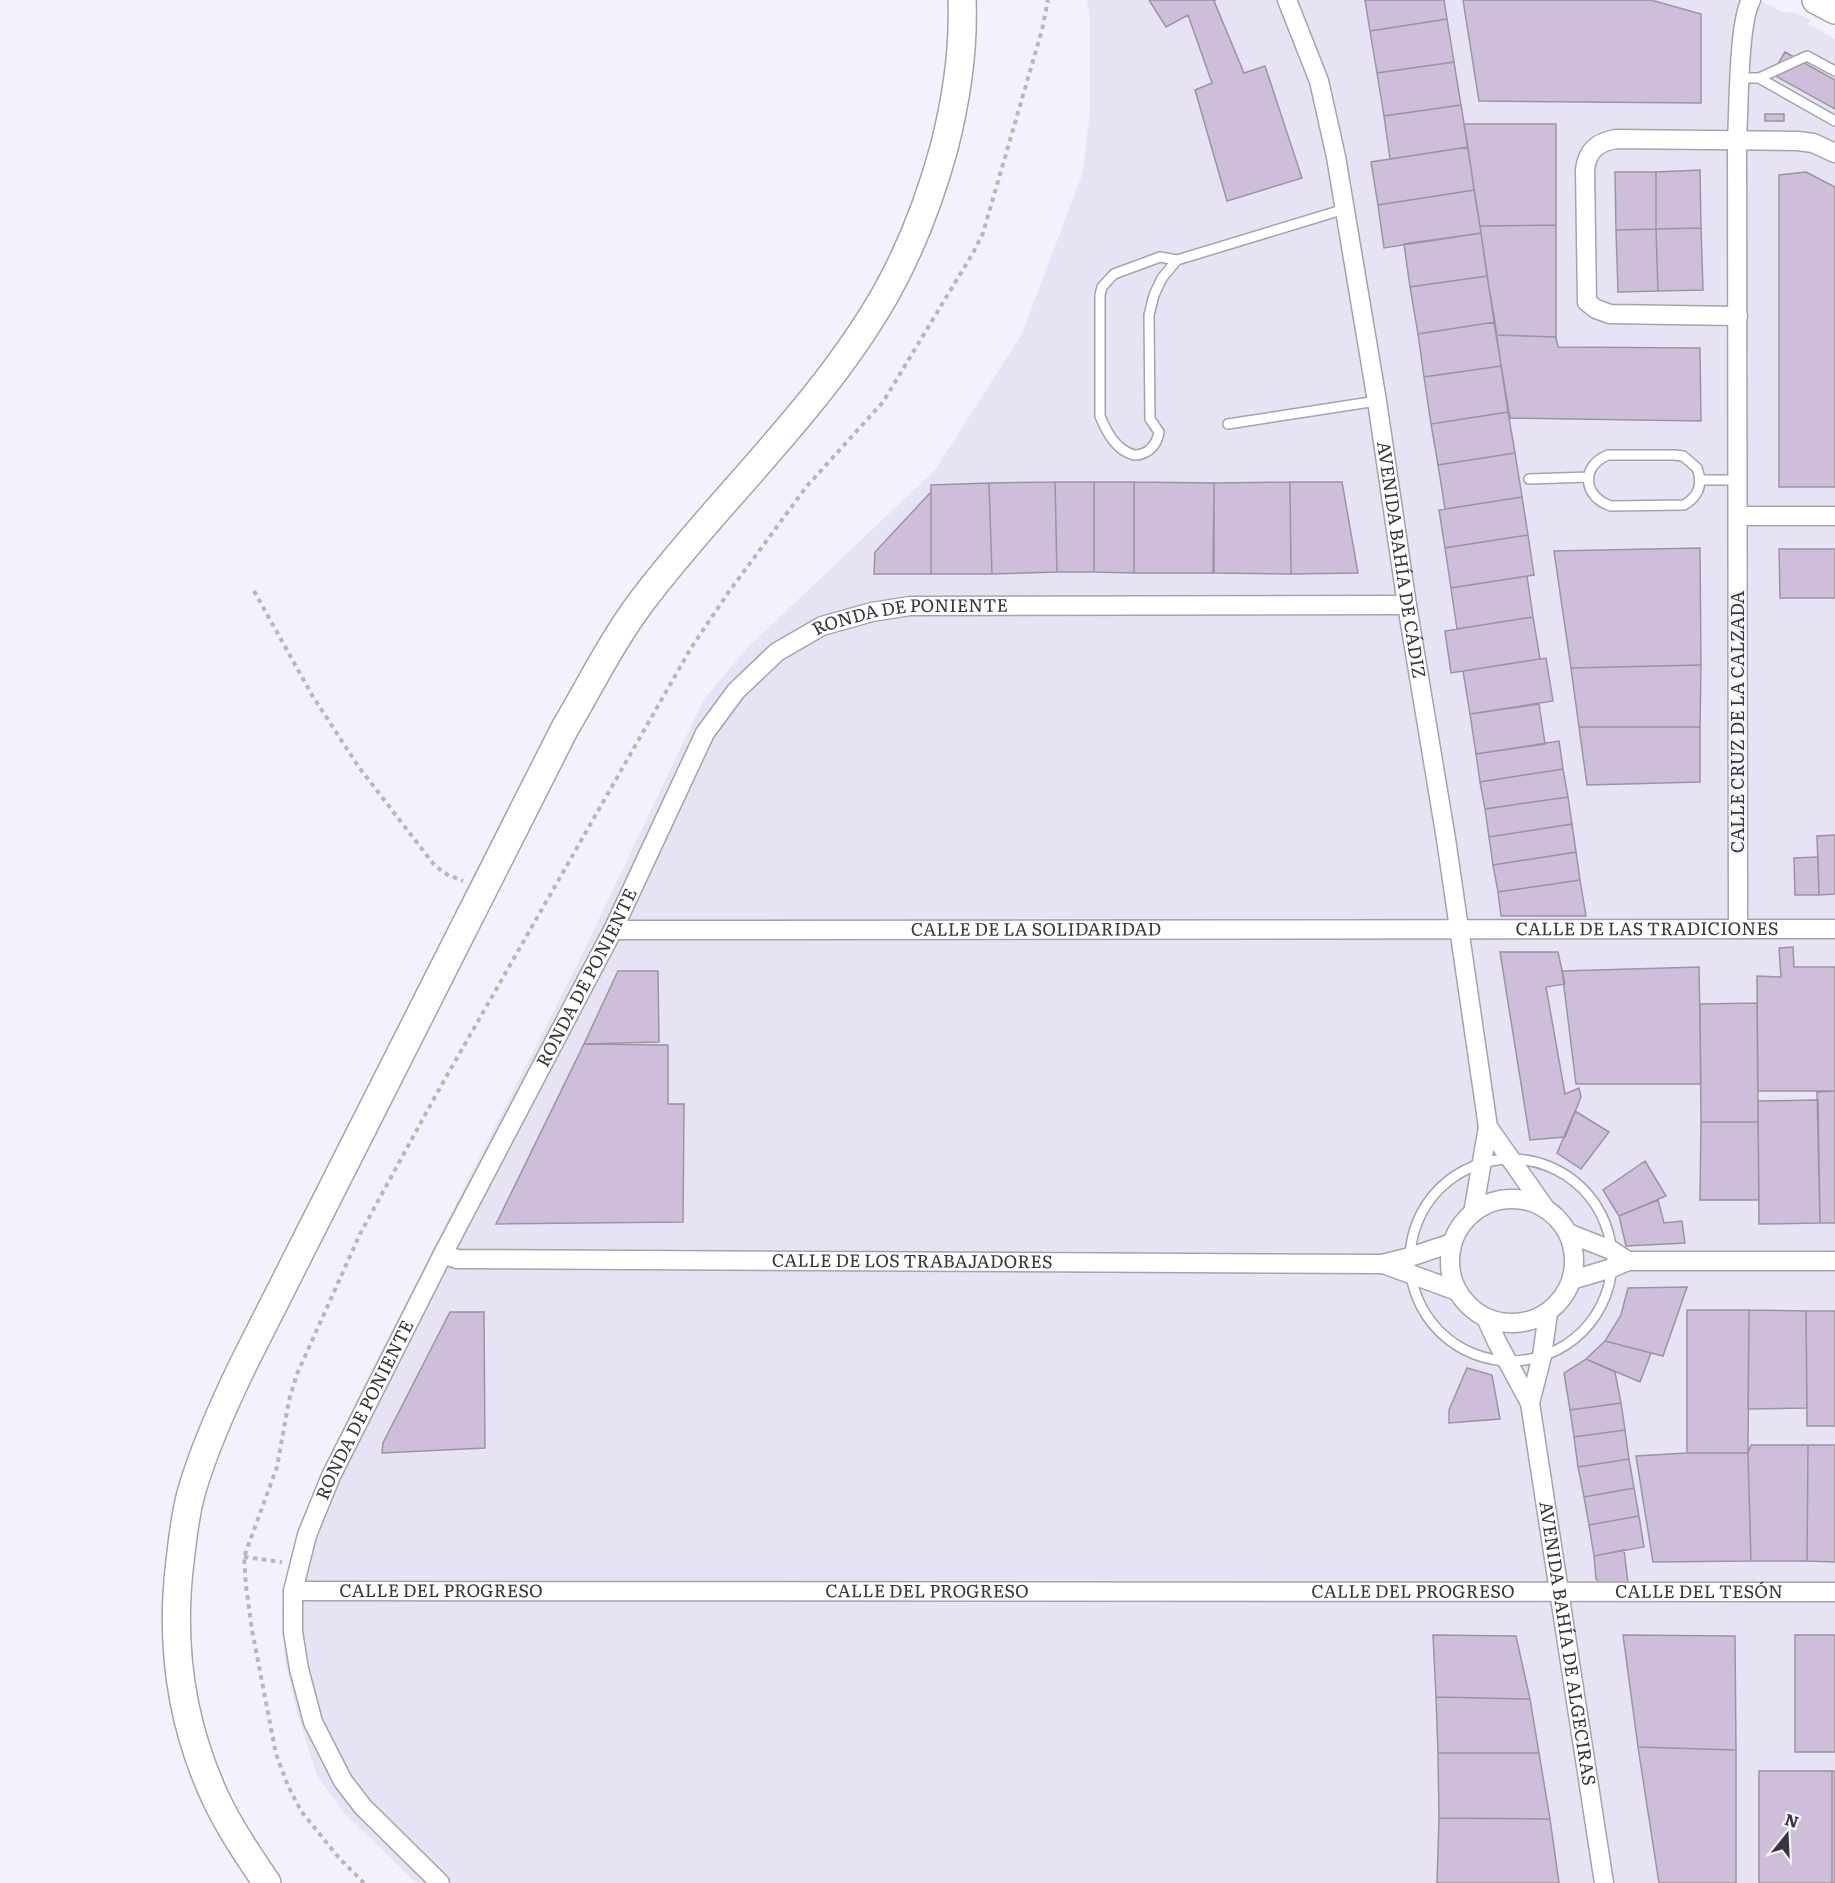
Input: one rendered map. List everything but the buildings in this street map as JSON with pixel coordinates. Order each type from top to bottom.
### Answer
[{"type":"main road","points":[[267,1883],[241,1844],[215,1797],[196,1748],[184,1704],[178,1663],[175,1617],[182,1540],[190,1500],[222,1409],[565,728],[615,642],[644,598],[834,371],[885,295],[924,211],[950,125],[957,81],[962,0]]},
{"type":"main road","points":[[1816,0],[1835,10]]},
{"type":"street","name":"AVENIDA BAHÍA DE CÁDIZ","points":[[1287,0],[1319,81],[1345,209],[1446,839],[1488,1127],[1473,1213]]},
{"type":"street","name":"CALLE CRUZ DE LA CALZADA","points":[[1738,929],[1737,140],[1743,41],[1751,0]]},
{"type":"street","points":[[1738,316],[1610,314],[1596,309],[1587,302],[1586,160],[1597,145],[1606,141],[1814,142],[1835,153]]},
{"type":"street","points":[[1738,516],[1835,516]]},
{"type":"street","name":"RONDA DE PONIENTE","points":[[440,1883],[363,1807],[343,1781],[329,1757],[313,1722],[299,1669],[293,1632],[293,1591],[307,1535],[332,1476],[443,1254],[613,930],[705,733],[736,691],[777,652],[822,626],[872,612],[910,606],[1407,604]]},
{"type":"street","name":"CALLE DE LAS TRADICIONES","points":[[1458,930],[1835,929]]},
{"type":"street","name":"CALLE DE LA SOLIDARIDAD","points":[[613,930],[1458,930]]},
{"type":"street","name":"AVENIDA BAHÍA DE CÁDIZ","points":[[1488,1127],[1545,1208]]},
{"type":"street","points":[[1509,1199],[1530,1201],[1545,1208],[1558,1218],[1568,1233],[1574,1251],[1575,1267],[1572,1280],[1560,1302],[1548,1313],[1527,1322],[1506,1323],[1486,1318],[1470,1307],[1457,1291],[1451,1273],[1452,1243],[1461,1226],[1473,1213],[1488,1204],[1509,1199]]},
{"type":"street","points":[[1568,1233],[1617,1260]]},
{"type":"street","points":[[1410,1265],[1452,1243]]},
{"type":"street","name":"CALLE DE LOS TRABAJADORES","points":[[443,1254],[457,1259],[1410,1265],[1457,1291]]},
{"type":"street","points":[[1572,1280],[1617,1260],[1835,1261]]},
{"type":"street","name":"AVENIDA BAHÍA DE ALGECIRAS","points":[[1530,1403],[1542,1356],[1548,1313]]},
{"type":"street","name":"AVENIDA BAHÍA DE ALGECIRAS","points":[[1486,1318],[1530,1403],[1561,1592],[1604,1883]]},
{"type":"street","name":"CALLE DEL PROGRESO","points":[[293,1591],[1561,1592]]},
{"type":"street","name":"CALLE DEL TESÓN","points":[[1561,1592],[1835,1592]]},
{"type":"lane","points":[[1740,78],[1759,78],[1807,56],[1835,71]]},
{"type":"lane","points":[[1759,78],[1835,120]]},
{"type":"lane","points":[[1177,260],[1162,278],[1149,315],[1150,419],[1159,432],[1158,438],[1146,453],[1134,455],[1118,446],[1107,432],[1100,417],[1100,295],[1102,287],[1114,274],[1160,257],[1177,260],[1345,209]]},
{"type":"lane","points":[[1228,424],[1377,401]]},
{"type":"lane","points":[[1674,454],[1691,461],[1697,468],[1700,480],[1697,494],[1692,501],[1684,505],[1611,506],[1595,498],[1590,491],[1589,477],[1593,465],[1600,458],[1608,455],[1674,454]]},
{"type":"lane","points":[[1529,480],[1589,477]]},
{"type":"lane","points":[[1700,480],[1738,480]]},
{"type":"lane","points":[[1509,1159],[1535,1162],[1550,1167],[1575,1182],[1586,1193],[1603,1218],[1617,1260],[1605,1298],[1590,1323],[1569,1343],[1542,1356],[1507,1361],[1476,1355],[1449,1340],[1437,1329],[1419,1303],[1410,1265],[1415,1228],[1428,1202],[1449,1180],[1480,1164],[1509,1159]]},
{"type":"path","points":[[364,1883],[340,1859],[301,1811],[276,1754],[252,1630],[246,1586],[244,1557],[277,1467],[289,1400],[297,1374],[360,1234],[443,1083],[691,648],[807,486],[883,402],[973,253],[983,233],[1042,30],[1048,0]]},
{"type":"path","points":[[255,591],[312,695],[358,766],[435,866],[448,875],[483,890]]},
{"type":"path","points":[[244,1557],[300,1564]]},
{"type":"shaded area","points":[[1087,0],[1760,0],[1782,12],[1796,13],[1810,20],[1808,24],[1835,39],[1835,1883],[416,1883],[344,1813],[317,1775],[297,1713],[285,1661],[282,1609],[293,1551],[316,1488],[364,1385],[577,965],[704,699],[747,648],[935,470],[1022,334],[1083,172],[1090,110],[1090,21]]}]
